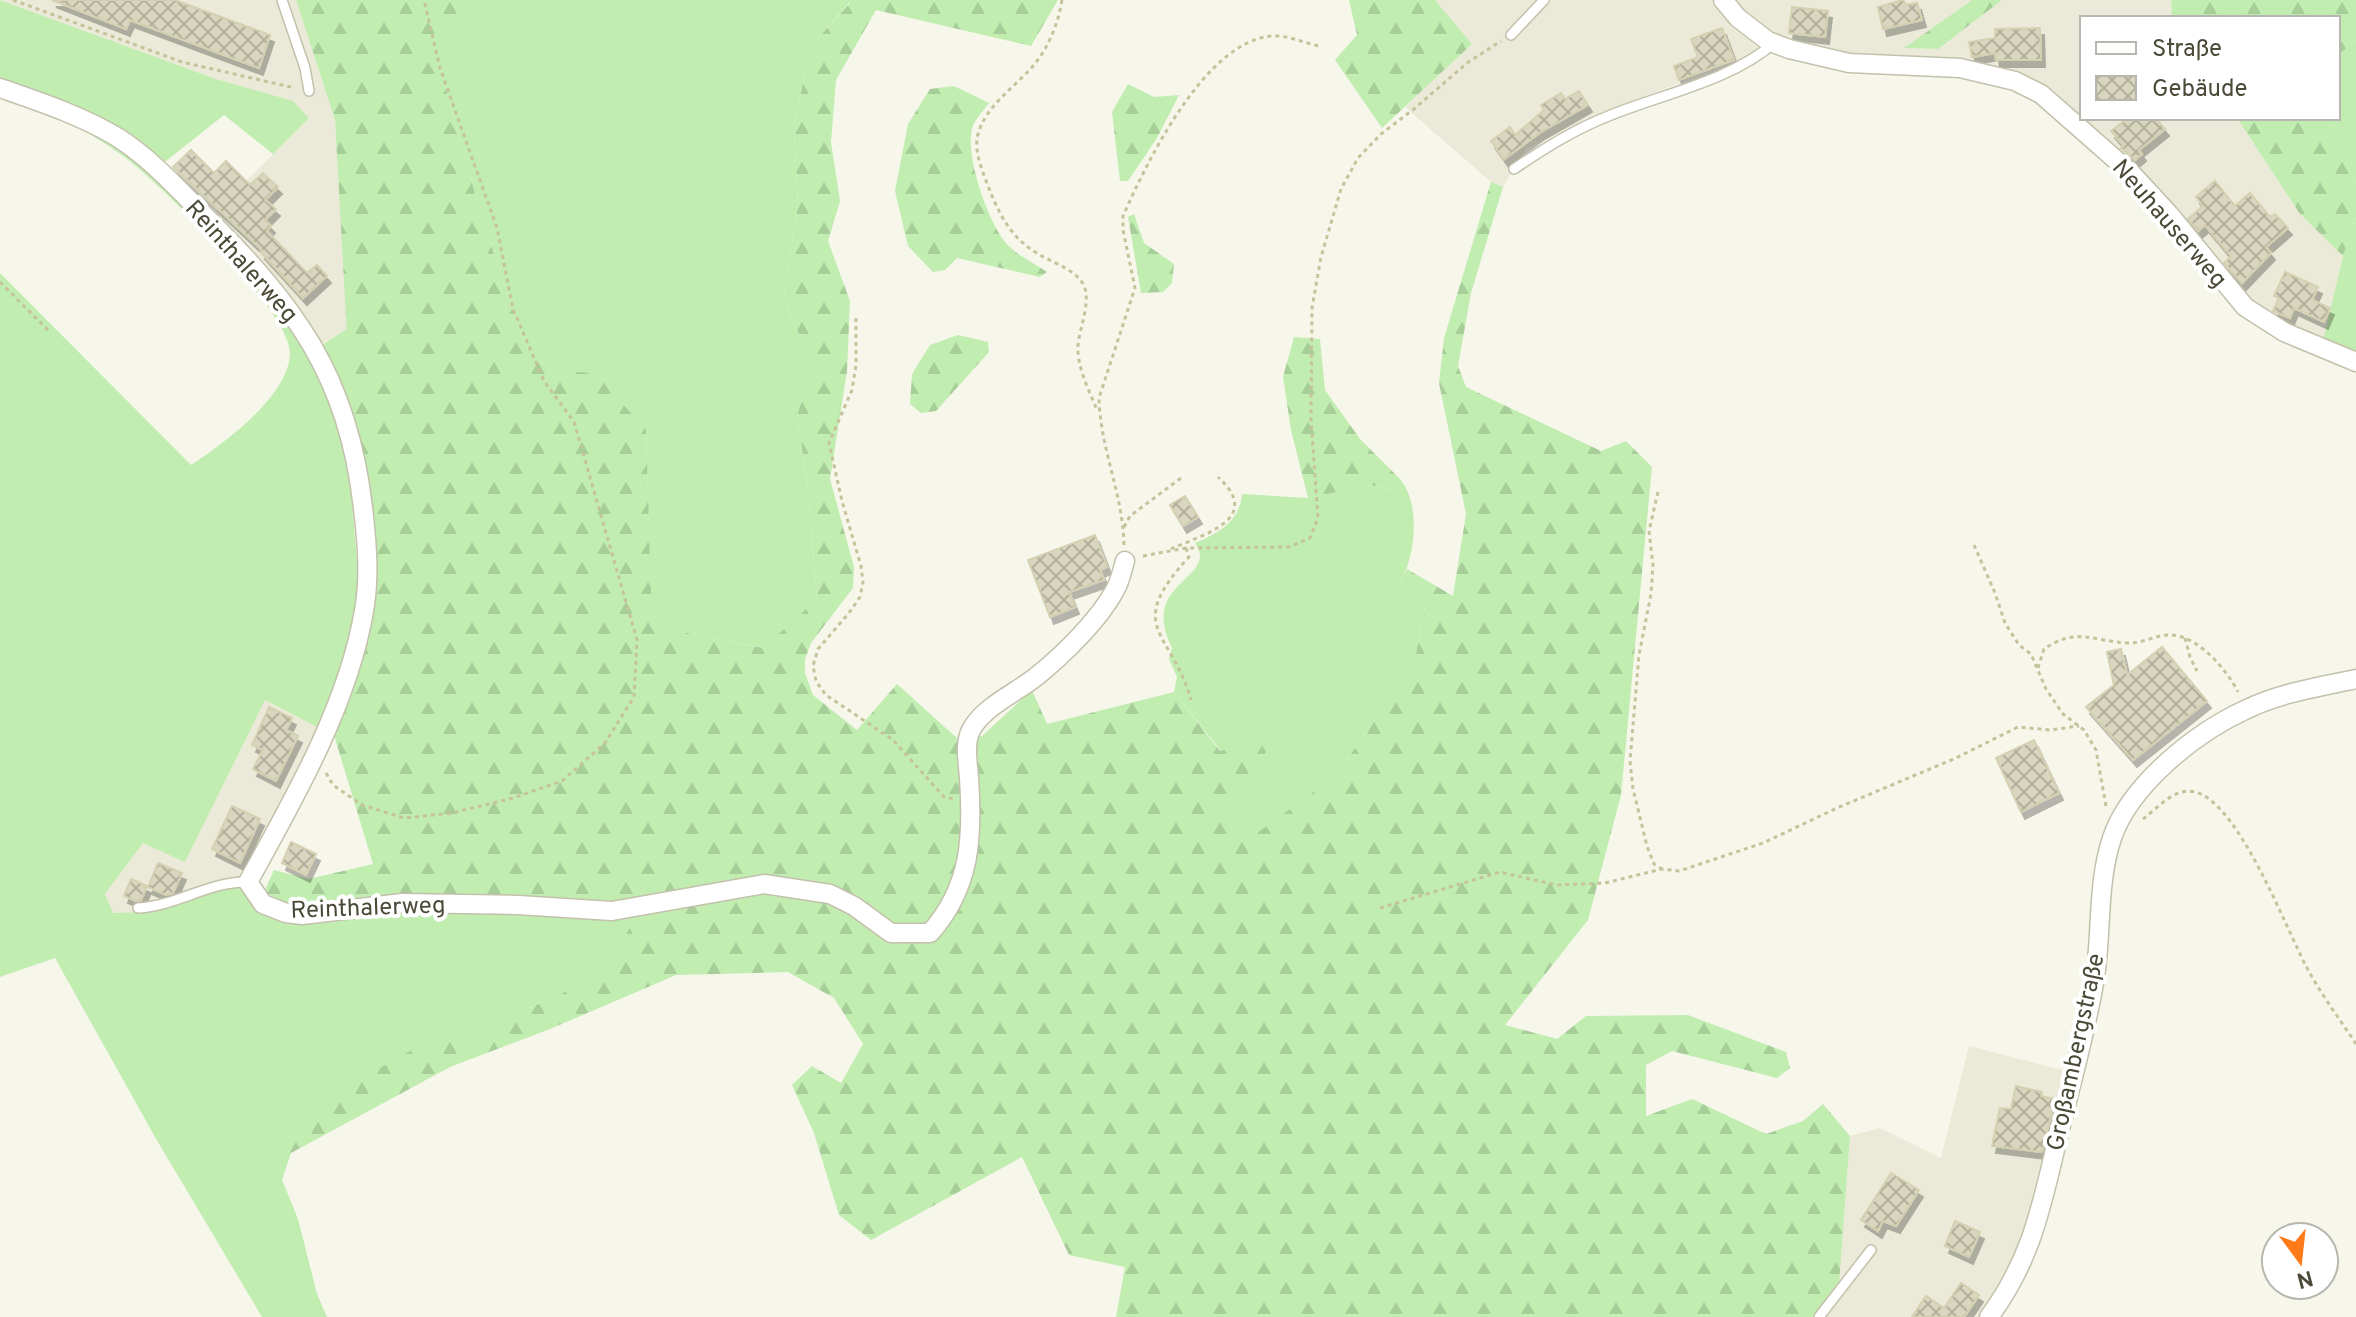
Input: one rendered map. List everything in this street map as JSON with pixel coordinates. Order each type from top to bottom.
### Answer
[{"type":"street","name":"Neuhauserweg","points":[[1723,0],[1738,18],[1774,43],[1849,63],[1960,68],[1992,74],[2041,94],[2132,174],[2245,307],[2284,332],[2356,362]]},
{"type":"street","name":"Reinthalerweg","points":[[0,88],[84,119],[141,154],[225,235],[285,302],[325,366],[353,444],[361,489],[367,569],[364,609],[342,693],[248,882],[263,904],[286,913],[302,915],[402,903],[518,905],[612,911],[764,884],[830,894],[854,906],[891,933],[930,933],[943,918],[956,894],[971,840],[969,734],[993,707],[1037,676],[1093,620],[1117,587],[1125,561]]},
{"type":"street","name":"Großambergstraße","points":[[1989,1317],[2021,1267],[2038,1220],[2090,1008],[2099,947],[2103,880],[2118,823],[2136,794],[2151,778],[2205,734],[2247,709],[2279,697],[2356,679]]},
{"type":"lane","points":[[282,0],[305,68],[309,91]]},
{"type":"lane","points":[[1511,35],[1544,0]]},
{"type":"lane","points":[[1514,169],[1561,137],[1609,115],[1738,67],[1759,56],[1774,43]]},
{"type":"lane","points":[[138,908],[162,906],[227,881],[248,882]]},
{"type":"lane","points":[[1819,1317],[1871,1250]]},
{"type":"path","points":[[13,0],[182,62],[309,91]]},
{"type":"path","points":[[315,752],[333,785],[362,805],[404,818],[452,813],[513,798],[562,781],[605,743],[634,697],[637,640],[574,422],[544,381],[513,309],[497,228],[440,68],[424,0]]},
{"type":"path","points":[[1062,0],[1057,24],[1048,44],[1033,66],[985,118],[976,145],[1002,221],[1015,237],[1036,253],[1071,272],[1085,286],[1078,361],[1099,416],[1120,501],[1125,561],[1186,548],[1289,547],[1310,538],[1318,518],[1311,419],[1312,308],[1321,257],[1341,189],[1358,158],[1381,134],[1467,63],[1511,35]]},
{"type":"path","points":[[1099,416],[1101,384],[1135,288],[1123,216],[1174,119],[1193,90],[1234,51],[1258,39],[1273,36],[1319,46]]},
{"type":"path","points":[[0,282],[51,333]]},
{"type":"path","points":[[856,318],[856,365],[852,390],[829,443],[863,582],[860,597],[818,649],[813,666],[816,681],[826,695],[893,740],[944,797],[970,804]]},
{"type":"path","points":[[1167,551],[1206,534],[1232,516],[1236,498],[1218,477]]},
{"type":"path","points":[[1124,528],[1130,516],[1181,478]]},
{"type":"path","points":[[1658,492],[1649,531],[1653,565],[1651,594],[1639,655],[1630,761],[1633,789],[1647,846],[1654,864],[1662,869]]},
{"type":"path","points":[[1974,545],[2005,623],[2019,645],[2031,654],[2046,689],[2063,714],[2079,726],[2096,750],[2110,817],[2118,823],[2138,822],[2170,796],[2193,791],[2207,797],[2238,829],[2308,969],[2356,1044]]},
{"type":"path","points":[[1186,548],[1189,557],[1171,575],[1155,607],[1155,617],[1157,631],[1186,683],[1191,700]]},
{"type":"path","points":[[2038,672],[2044,649],[2069,636],[2083,635],[2126,643],[2169,635],[2185,638],[2216,659],[2247,709]]},
{"type":"path","points":[[2185,638],[2197,671]]},
{"type":"path","points":[[2141,642],[2147,650]]},
{"type":"path","points":[[1380,908],[1500,872],[1556,885],[1605,883],[1662,869],[1679,871],[1763,843],[1956,758],[2018,727],[2050,730],[2079,726]]},
{"type":"shaded area","points":[[0,0],[296,0],[335,120],[348,328],[311,350],[205,222],[309,118],[293,102],[216,79]]},
{"type":"shaded area","points":[[1435,0],[1972,0],[1906,47],[1937,49],[2002,0],[2171,0],[2172,16],[2080,16],[2080,116],[2051,88],[1971,64],[1851,58],[1791,44],[1752,55],[1607,111],[1527,148],[1503,187],[1491,182],[1405,107],[1472,44]]},
{"type":"shaded area","points":[[2084,120],[2238,120],[2300,214],[2343,256],[2323,341],[2279,322],[2245,299],[2134,169]]},
{"type":"shaded area","points":[[265,699],[321,729],[240,886],[223,887],[159,911],[113,913],[105,894],[143,842],[185,861]]},
{"type":"shaded area","points":[[1969,1046],[2066,1071],[2031,1218],[2008,1276],[1981,1317],[1814,1317],[1839,1284],[1850,1136],[1880,1128],[1941,1158]]},
{"type":"green space","points":[[0,0],[216,79],[293,101],[309,118],[273,154],[224,115],[161,165],[0,83]]},
{"type":"green space","points":[[296,0],[478,0],[437,57],[480,212],[524,343],[551,371],[595,373],[646,430],[652,626],[763,648],[817,599],[808,489],[797,416],[814,360],[792,321],[784,293],[798,205],[794,126],[805,73],[820,36],[850,3],[842,0],[1058,0],[1031,46],[876,10],[836,80],[831,142],[840,201],[828,241],[850,301],[847,371],[830,479],[854,567],[853,588],[811,643],[805,659],[805,673],[813,695],[857,730],[897,684],[958,739],[982,736],[1032,690],[1047,724],[1174,692],[1220,751],[1260,742],[1266,752],[1218,816],[1250,838],[1331,779],[1356,747],[1416,654],[1425,606],[1401,581],[1407,569],[1453,596],[1466,514],[1439,383],[1444,338],[1491,182],[1503,187],[1471,293],[1458,366],[1466,387],[1601,451],[1626,441],[1652,467],[1621,795],[1588,920],[1505,1025],[1557,1039],[1586,1016],[1688,1015],[1786,1052],[1790,1068],[1777,1078],[1672,1051],[1646,1065],[1646,1116],[1692,1099],[1766,1134],[1803,1121],[1823,1104],[1850,1136],[1839,1285],[1814,1317],[1116,1317],[1125,1267],[1069,1255],[1022,1157],[871,1240],[839,1215],[814,1133],[792,1085],[812,1066],[841,1083],[863,1044],[834,998],[788,972],[676,975],[550,1029],[450,1067],[291,1153],[283,1146],[306,1109],[446,1031],[480,1043],[515,1015],[601,975],[631,926],[613,901],[501,896],[301,910],[264,892],[274,870],[309,879],[373,864],[334,735],[362,644],[359,442],[351,407],[335,120]]},
{"type":"green space","points":[[478,0],[850,2],[820,36],[805,73],[794,126],[798,205],[784,293],[792,321],[814,360],[797,416],[808,489],[817,599],[764,648],[651,626],[646,430],[551,371],[524,343],[480,212],[437,57]]},
{"type":"green space","points":[[1349,0],[1435,0],[1472,44],[1382,128],[1335,60],[1357,35]]},
{"type":"green space","points":[[1972,0],[2002,0],[1938,49],[1904,48]]},
{"type":"green space","points":[[2171,0],[2356,0],[2356,41],[2340,53],[2340,16],[2172,16]]},
{"type":"green space","points":[[2356,41],[2356,184],[2327,120],[2340,120],[2340,53]]},
{"type":"green space","points":[[1128,84],[1154,97],[1179,95],[1157,138],[1128,181],[1120,181],[1112,112]]},
{"type":"green space","points":[[954,86],[989,103],[972,129],[975,171],[999,233],[1015,251],[1047,272],[1040,277],[957,258],[945,270],[933,272],[908,246],[895,191],[908,124],[930,89]]},
{"type":"green space","points":[[55,115],[133,153],[248,269],[311,350],[348,449],[358,576],[350,645],[321,729],[265,700],[185,862],[143,843],[105,894],[113,913],[159,911],[223,887],[240,886],[261,912],[401,909],[622,914],[631,926],[601,975],[515,1015],[480,1043],[284,1145],[291,1153],[282,1180],[298,1219],[317,1294],[327,1317],[262,1317],[155,1137],[55,958],[0,977],[0,273],[191,465],[252,418],[278,387],[290,354],[285,334],[269,309],[192,219],[123,156]]},
{"type":"green space","points":[[2238,120],[2327,120],[2356,184],[2356,217],[2343,256],[2300,214]]},
{"type":"green space","points":[[1134,214],[1144,243],[1174,264],[1172,283],[1163,292],[1141,293],[1128,217]]},
{"type":"green space","points":[[2356,217],[2356,351],[2323,341],[2343,256]]},
{"type":"green space","points":[[348,328],[351,407],[323,344]]},
{"type":"green space","points":[[958,335],[988,342],[989,352],[936,411],[921,413],[910,404],[912,374],[930,345]]},
{"type":"green space","points":[[1294,337],[1320,339],[1325,390],[1360,439],[1401,480],[1393,490],[1371,485],[1308,498],[1291,430],[1283,377]]},
{"type":"green space","points":[[1401,480],[1411,502],[1414,529],[1410,557],[1401,581],[1425,606],[1416,654],[1356,747],[1331,779],[1250,838],[1217,816],[1260,742],[1221,751],[1174,692],[1177,677],[1169,659],[1172,648],[1165,628],[1164,612],[1168,599],[1198,564],[1200,554],[1195,543],[1233,519],[1242,494],[1308,498],[1371,485],[1393,490]]},
{"type":"building","points":[[52,0],[175,0],[270,35],[259,68],[130,20],[126,29]]},
{"type":"building","points":[[1903,0],[1906,5],[1917,3],[1922,20],[1883,29],[1878,7]]},
{"type":"building","points":[[1792,7],[1828,11],[1825,37],[1789,33]]},
{"type":"building","points":[[1722,28],[1734,60],[1679,80],[1674,66],[1698,57],[1691,39]]},
{"type":"building","points":[[2040,28],[2041,60],[1996,60],[1995,53],[1972,57],[1969,42],[1995,38],[1995,29]]},
{"type":"building","points":[[1579,91],[1588,105],[1541,132],[1504,159],[1491,141],[1510,127],[1515,135],[1544,110],[1541,105],[1561,93],[1565,99]]},
{"type":"building","points":[[2125,120],[2158,120],[2165,129],[2139,150],[2142,154],[2135,160],[2121,148],[2124,146],[2111,131]]},
{"type":"building","points":[[191,150],[214,173],[226,161],[250,185],[263,173],[278,187],[265,200],[276,209],[265,220],[271,226],[267,231],[307,273],[317,265],[327,276],[303,298],[263,251],[173,167]]},
{"type":"building","points":[[2215,181],[2235,206],[2250,193],[2270,217],[2275,214],[2288,228],[2266,247],[2271,253],[2242,283],[2224,263],[2231,256],[2205,225],[2198,231],[2188,219],[2203,206],[2196,197]]},
{"type":"building","points":[[2285,272],[2318,287],[2312,300],[2330,308],[2324,322],[2294,308],[2290,318],[2273,311],[2279,298],[2274,296]]},
{"type":"building","points":[[1185,496],[1198,517],[1183,526],[1170,505]]},
{"type":"building","points":[[1095,535],[1107,567],[1100,570],[1104,580],[1069,592],[1075,607],[1050,617],[1028,560]]},
{"type":"building","points":[[2162,647],[2207,701],[2133,760],[2086,707],[2114,685],[2107,652],[2121,649],[2127,675]]},
{"type":"building","points":[[269,707],[292,718],[286,730],[298,736],[276,781],[253,769],[263,750],[252,745]]},
{"type":"building","points":[[2034,740],[2059,793],[2021,812],[1996,758]]},
{"type":"building","points":[[232,806],[260,819],[240,863],[212,849]]},
{"type":"building","points":[[291,842],[316,854],[306,875],[282,863]]},
{"type":"building","points":[[158,863],[182,873],[173,893],[166,895],[148,887]]},
{"type":"building","points":[[131,879],[147,886],[141,900],[124,896]]},
{"type":"building","points":[[2016,1086],[2042,1092],[2041,1096],[2055,1099],[2042,1152],[1992,1146],[2000,1108],[2011,1109]]},
{"type":"building","points":[[1891,1173],[1919,1190],[1896,1226],[1883,1221],[1878,1231],[1861,1220]]},
{"type":"building","points":[[1955,1221],[1980,1232],[1969,1257],[1945,1246]]},
{"type":"building","points":[[1961,1283],[1979,1295],[1964,1317],[1912,1317],[1926,1296],[1944,1308]]}]
